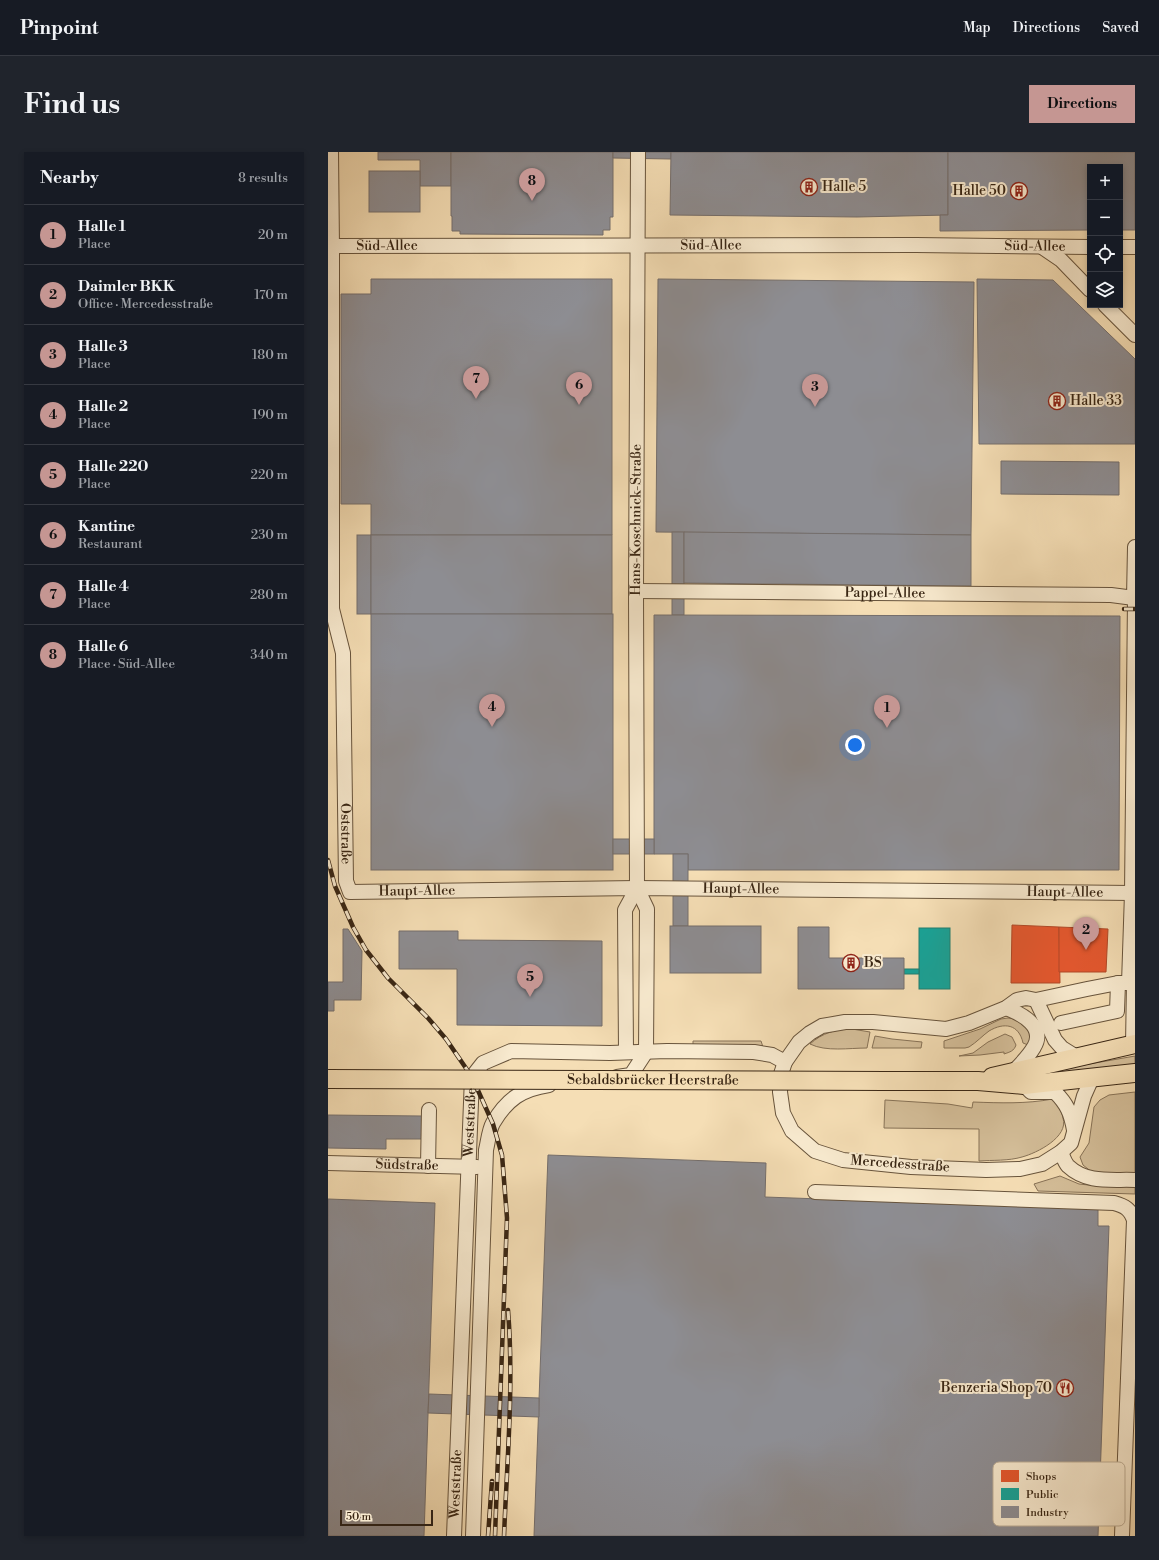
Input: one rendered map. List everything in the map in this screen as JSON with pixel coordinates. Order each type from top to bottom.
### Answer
[{"type":"main road","name":"Sebaldsbrücker Heerstraße","points":[[1019,1078],[1078,1058],[1134,1044]]},
{"type":"main road","name":"Sebaldsbrücker Heerstraße","points":[[328,1079],[886,1081],[1092,1078],[1135,1073]]},
{"type":"street","name":"Oststraße","points":[[331,152],[331,620],[343,653],[346,881],[350,892]]},
{"type":"street","name":"Hans-Koschnick-Straße","points":[[638,152],[636,591],[637,888],[647,909],[646,1052]]},
{"type":"street","name":"Süd-Allee","points":[[330,247],[908,245],[1042,247],[1087,246]]},
{"type":"street","points":[[1123,246],[1135,247]]},
{"type":"street","points":[[1042,247],[1061,260],[1087,287]]},
{"type":"street","points":[[1108,308],[1135,335]]},
{"type":"street","points":[[1061,1023],[1117,1011],[1124,983],[1132,893],[1135,547]]},
{"type":"street","name":"Pappel-Allee","points":[[636,591],[1111,595],[1135,598]]},
{"type":"street","name":"Hans-Koschnick-Straße","points":[[626,1052],[625,910],[637,888]]},
{"type":"street","name":"Haupt-Allee","points":[[350,892],[637,888],[1132,893]]},
{"type":"street","points":[[1124,983],[1134,983],[1134,1044]]},
{"type":"street","name":"Mercedesstraße","points":[[1092,1078],[1084,1096],[1071,1142],[1060,1152],[1042,1164],[1020,1169],[986,1170],[897,1166],[836,1158],[816,1151],[792,1130],[783,1113],[780,1092],[781,1074],[785,1062],[799,1042],[822,1026],[845,1022],[873,1022],[946,1029],[969,1023],[1006,1008],[1017,1000],[1026,998],[1036,1000],[1124,983]]},
{"type":"street","points":[[1036,1000],[1055,1040],[1062,1048],[1078,1058]]},
{"type":"street","points":[[1006,1008],[1019,1013],[1033,1023],[1038,1034],[1036,1046],[1019,1078],[1031,1092],[1055,1092],[1065,1102],[1072,1117],[1074,1133]]},
{"type":"street","name":"Weststraße","points":[[454,1536],[472,1077],[483,1063],[511,1051],[610,1053],[754,1052],[772,1055],[785,1062]]},
{"type":"street","name":"Weststraße","points":[[473,1536],[486,1150],[493,1124],[512,1098],[535,1087],[631,1075],[646,1052]]},
{"type":"street","points":[[428,1166],[429,1110]]},
{"type":"street","points":[[1060,1152],[1067,1166],[1092,1179],[1135,1180]]},
{"type":"street","name":"Südstraße","points":[[328,1163],[486,1168]]},
{"type":"street","points":[[815,1192],[1114,1203],[1124,1205],[1130,1211],[1134,1220],[1125,1462]]},
{"type":"street","points":[[466,1211],[484,1211]]},
{"type":"street","points":[[463,1299],[481,1300]]},
{"type":"street","points":[[460,1369],[479,1370]]},
{"type":"street","name":"Weststraße","points":[[458,1432],[477,1433]]},
{"type":"street","points":[[1122,1526],[1122,1536]]},
{"type":"shaded area","points":[[1008,1018],[1019,1021],[1026,1027],[1031,1034],[1028,1045],[1023,1043],[1018,1032],[1014,1028],[1010,1026],[1000,1026],[989,1031],[969,1047],[944,1048],[944,1041],[980,1029],[1001,1019]]},
{"type":"shaded area","points":[[852,1029],[870,1032],[867,1048],[830,1049],[810,1044],[819,1037],[830,1032]]},
{"type":"shaded area","points":[[1005,1034],[1012,1037],[1016,1045],[1010,1052],[1004,1054],[1004,1052],[959,1056],[973,1053],[988,1042]]},
{"type":"shaded area","points":[[875,1036],[922,1042],[921,1048],[872,1048]]},
{"type":"shaded area","points":[[693,1041],[761,1041],[763,1047],[693,1046]]},
{"type":"shaded area","points":[[1135,1056],[1135,1066],[1045,1075],[1045,1073],[1055,1070]]},
{"type":"shaded area","points":[[1135,1092],[1135,1175],[1093,1173],[1083,1165],[1080,1157],[1089,1143],[1094,1107],[1100,1100],[1109,1095]]},
{"type":"shaded area","points":[[1053,1099],[1062,1115],[1064,1125],[1057,1138],[1036,1152],[1006,1160],[979,1161],[979,1129],[884,1128],[885,1100],[948,1104],[972,1108],[973,1102],[1003,1103]]},
{"type":"shaded area","points":[[1060,1176],[1079,1184],[1135,1187],[1135,1194],[1038,1191],[1034,1184]]},
{"type":"building: Shops","points":[[1012,925],[1059,927],[1060,983],[1011,983]]},
{"type":"building: Shops","points":[[1059,927],[1108,929],[1106,972],[1059,972]]},
{"type":"building: Public","points":[[919,928],[950,928],[950,989],[919,989]]},
{"type":"building: Public","points":[[904,969],[919,969],[919,974],[904,974]]},
{"type":"building: Industry","points":[[378,152],[451,152],[451,186],[420,186],[420,160],[378,160]]},
{"type":"building: Industry","points":[[451,152],[613,152],[613,217],[610,217],[610,230],[603,230],[603,235],[460,234],[460,231],[452,231]]},
{"type":"building: Industry","points":[[613,152],[671,152],[671,159],[613,158]]},
{"type":"building: Industry","name":"Halle 5","points":[[671,152],[948,152],[948,215],[857,217],[670,215]]},
{"type":"building: Industry","name":"Halle 50","points":[[948,152],[1135,152],[1135,230],[1123,230],[1123,164],[1087,164],[1087,230],[940,231],[940,215],[948,215]]},
{"type":"building: Industry","points":[[369,171],[420,171],[420,212],[369,212]]},
{"type":"building: Industry","points":[[371,279],[612,279],[612,535],[371,535],[371,504],[341,504],[341,294],[371,294]]},
{"type":"building: Industry","points":[[658,279],[974,282],[971,535],[656,532]]},
{"type":"building: Industry","name":"Halle 33","points":[[977,279],[1053,280],[1135,359],[1135,444],[979,444]]},
{"type":"building: Industry","points":[[1001,461],[1119,462],[1119,495],[1001,494]]},
{"type":"building: Industry","points":[[672,532],[684,532],[684,615],[672,615]]},
{"type":"building: Industry","points":[[684,532],[971,535],[971,586],[684,583]]},
{"type":"building: Industry","points":[[357,535],[371,535],[371,614],[357,614]]},
{"type":"building: Industry","points":[[371,535],[612,535],[612,614],[371,614]]},
{"type":"building: Industry","points":[[371,614],[613,614],[613,870],[371,870]]},
{"type":"building: Industry","points":[[654,615],[1120,616],[1119,870],[688,870],[688,854],[654,854]]},
{"type":"building: Industry","points":[[613,839],[654,839],[654,854],[613,854]]},
{"type":"building: Industry","points":[[673,854],[688,854],[688,926],[673,926]]},
{"type":"building: Industry","points":[[670,926],[761,926],[761,973],[670,973]]},
{"type":"building: Industry","name":"BS","points":[[798,927],[829,927],[829,958],[904,958],[904,989],[798,989]]},
{"type":"building: Industry","points":[[343,929],[348,929],[362,951],[361,1000],[334,1000],[334,1011],[328,1011],[328,982],[343,982]]},
{"type":"building: Industry","points":[[399,931],[458,931],[458,940],[602,941],[602,1026],[457,1025],[457,969],[399,969]]},
{"type":"building: Industry","points":[[328,1115],[422,1116],[422,1139],[386,1139],[386,1149],[328,1148]]},
{"type":"building: Industry","points":[[548,1155],[766,1163],[765,1197],[1098,1209],[1098,1226],[1109,1226],[1101,1462],[993,1462],[993,1526],[1098,1526],[1098,1536],[534,1536]]},
{"type":"building: Industry","points":[[328,1199],[435,1203],[424,1536],[328,1536]]},
{"type":"building: Industry","points":[[429,1394],[539,1398],[539,1417],[428,1413]]},
{"type":"railway","points":[[1124,609],[1135,609]]},
{"type":"railway","points":[[328,860],[335,886],[353,927],[366,950],[388,978],[428,1018],[446,1039],[472,1077],[493,1124],[502,1155],[507,1218],[495,1536]]},
{"type":"railway","points":[[504,1536],[510,1395],[510,1338],[508,1310]]},
{"type":"railway","points":[[488,1536],[492,1481]]},
{"type":"place","name":"Halle 5","points":[[809,187]]},
{"type":"place","name":"Halle 50","points":[[1019,191]]},
{"type":"place","name":"Halle 6","points":[[532,201]]},
{"type":"place","name":"Halle 4","points":[[476,399]]},
{"type":"place","name":"Halle 33","points":[[1057,401]]},
{"type":"place","name":"Kantine","points":[[579,405]]},
{"type":"place","name":"Halle 3","points":[[815,407]]},
{"type":"place","name":"Halle 2","points":[[492,727]]},
{"type":"place","name":"Halle 1","points":[[887,728]]},
{"type":"place","name":"Daimler BKK","points":[[1086,950]]},
{"type":"place","name":"BS","points":[[851,963]]},
{"type":"place","name":"Halle 220","points":[[530,997]]},
{"type":"place","name":"Benzeria Shop 70","points":[[1065,1388]]}]
